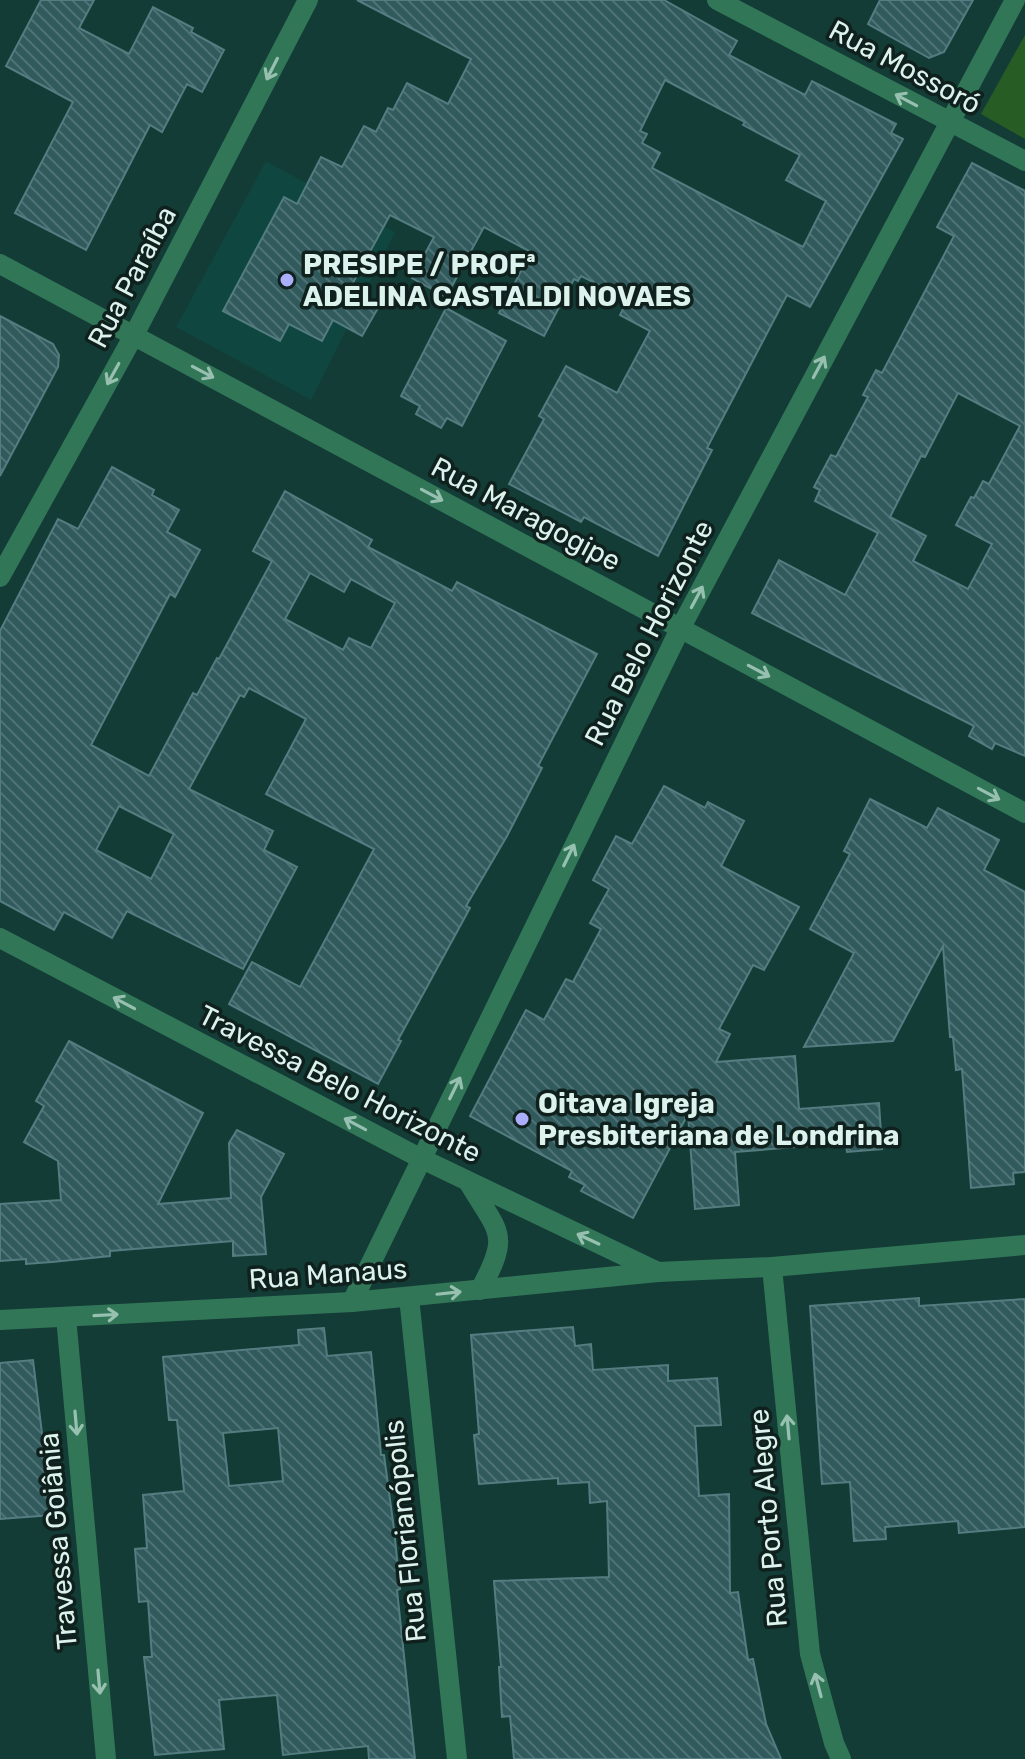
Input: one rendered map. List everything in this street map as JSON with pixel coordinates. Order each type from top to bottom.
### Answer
[{"type":"street","name":"Rua Paraíba","points":[[0,577],[134,335],[308,0]]},
{"type":"street","name":"Rua Mossoró","points":[[717,0],[1025,161]]},
{"type":"street","name":"Rua Belo Horizonte","points":[[352,1302],[680,629],[1015,0]]},
{"type":"street","name":"Rua Maragogipe","points":[[0,264],[1025,813]]},
{"type":"street","name":"Travessa Belo Horizonte","points":[[0,938],[420,1158],[658,1272]]},
{"type":"street","points":[[468,1182],[499,1232],[500,1247],[480,1290]]},
{"type":"street","name":"Rua Manaus","points":[[0,1320],[352,1302],[658,1272],[772,1267],[1025,1245]]},
{"type":"street","name":"Rua Porto Alegre","points":[[772,1267],[810,1654],[841,1759]]},
{"type":"street","name":"Rua Florianópolis","points":[[409,1297],[457,1759]]},
{"type":"street","name":"Travessa Goiânia","points":[[66,1317],[106,1759]]},
{"type":"shaded area","name":"PRESIPE / PROFª ADELINA CASTALDI NOVAES","points":[[266,161],[395,232],[311,400],[176,327]]},
{"type":"green space","points":[[1025,35],[1025,139],[981,114]]},
{"type":"building","points":[[41,0],[94,0],[79,28],[129,54],[153,7],[193,28],[191,32],[224,50],[202,92],[187,84],[162,132],[150,125],[86,250],[15,213],[73,102],[6,66]]},
{"type":"building","points":[[357,0],[664,0],[737,41],[729,55],[805,95],[812,81],[896,124],[891,133],[903,139],[810,307],[787,295],[707,448],[712,450],[658,556],[584,517],[581,522],[509,484],[544,419],[539,416],[566,366],[617,393],[650,331],[620,315],[628,299],[581,276],[578,281],[574,279],[544,336],[499,313],[531,252],[484,227],[446,297],[412,278],[434,237],[390,215],[348,292],[378,308],[362,336],[333,320],[322,341],[289,324],[280,341],[223,311],[284,197],[297,204],[321,157],[342,167],[364,126],[376,132],[388,108],[393,110],[407,83],[448,104],[471,59]],"holes":[[[665,80],[745,122],[743,125],[800,155],[786,180],[826,201],[803,247],[652,168],[660,153],[642,143],[647,134],[640,131]]]},
{"type":"building","points":[[880,0],[973,0],[944,52],[929,58],[868,24]]},
{"type":"building","points":[[972,163],[1025,191],[1025,756],[995,743],[992,749],[969,736],[974,726],[752,613],[779,560],[845,595],[878,533],[815,501],[820,490],[814,487],[831,455],[836,457],[868,397],[863,395],[876,370],[882,373],[954,236],[937,227]],"holes":[[[958,393],[1020,426],[989,484],[983,481],[956,525],[992,544],[968,589],[913,561],[926,536],[890,517]]]},
{"type":"building","points":[[446,308],[506,341],[462,426],[447,418],[441,428],[416,414],[420,406],[401,396]]},
{"type":"building","points":[[0,316],[53,344],[59,355],[58,367],[0,476]]},
{"type":"building","points":[[112,467],[154,490],[152,495],[179,510],[167,532],[200,550],[175,597],[170,594],[91,745],[149,776],[193,693],[197,695],[219,659],[272,561],[253,551],[285,491],[372,540],[368,547],[452,591],[457,582],[597,654],[538,766],[542,768],[466,906],[470,908],[398,1040],[401,1041],[378,1084],[229,1004],[252,962],[300,987],[374,849],[266,794],[306,719],[249,688],[244,697],[240,695],[189,789],[273,831],[264,850],[297,867],[243,969],[127,911],[112,938],[64,912],[54,930],[0,901],[0,631],[58,519],[78,529]],"holes":[[[310,573],[344,592],[351,579],[395,603],[371,648],[349,638],[343,650],[285,619]],[[119,806],[174,834],[151,879],[96,850]]]},
{"type":"building","points":[[664,786],[705,808],[708,802],[744,821],[721,866],[799,907],[764,970],[753,965],[719,1029],[730,1034],[716,1062],[795,1056],[799,1109],[879,1103],[882,1149],[847,1152],[846,1143],[735,1152],[739,1205],[695,1209],[688,1114],[633,1218],[581,1191],[585,1185],[569,1177],[572,1171],[470,1116],[526,1010],[544,1020],[566,979],[573,982],[601,929],[590,923],[609,889],[593,880],[616,836],[632,844]]},
{"type":"building","points":[[870,799],[927,828],[938,808],[999,840],[984,870],[1025,892],[1025,1172],[1013,1173],[1014,1184],[971,1188],[962,1069],[956,1070],[953,1037],[950,1037],[943,946],[893,1041],[804,1047],[854,953],[810,929],[850,854],[844,851]]},
{"type":"building","points":[[69,1041],[203,1113],[158,1204],[231,1198],[229,1143],[237,1130],[284,1154],[261,1197],[266,1254],[233,1256],[233,1241],[110,1251],[110,1256],[52,1262],[26,1264],[26,1259],[0,1261],[0,1204],[61,1200],[58,1161],[24,1142],[44,1106],[36,1101]]},
{"type":"building","points":[[919,1298],[919,1306],[1025,1299],[1025,1527],[959,1533],[958,1521],[885,1527],[886,1539],[854,1541],[850,1482],[822,1484],[810,1306]]},
{"type":"building","points":[[573,1327],[575,1346],[591,1344],[593,1370],[668,1365],[668,1381],[717,1378],[721,1425],[695,1426],[699,1496],[729,1494],[730,1593],[738,1592],[748,1660],[753,1659],[766,1724],[781,1759],[514,1759],[510,1716],[502,1717],[494,1581],[609,1577],[607,1501],[590,1503],[589,1482],[558,1484],[558,1478],[479,1484],[474,1435],[479,1434],[471,1335]]},
{"type":"building","points":[[324,1328],[327,1356],[371,1352],[381,1455],[384,1455],[394,1529],[400,1589],[397,1590],[415,1759],[369,1759],[368,1746],[283,1755],[277,1695],[219,1700],[224,1749],[155,1755],[144,1657],[152,1657],[148,1601],[139,1602],[135,1549],[147,1548],[143,1495],[184,1491],[177,1420],[169,1420],[163,1357],[299,1345],[298,1330]],"holes":[[[278,1428],[283,1481],[229,1486],[223,1433]]]},
{"type":"building","points":[[33,1360],[52,1515],[0,1519],[0,1363]]},
{"type":"place","name":"PRESIPE / PROFª ADELINA CASTALDI NOVAES","points":[[287,280]]},
{"type":"place","name":"Oitava Igreja Presbiteriana de Londrina","points":[[522,1119]]}]
